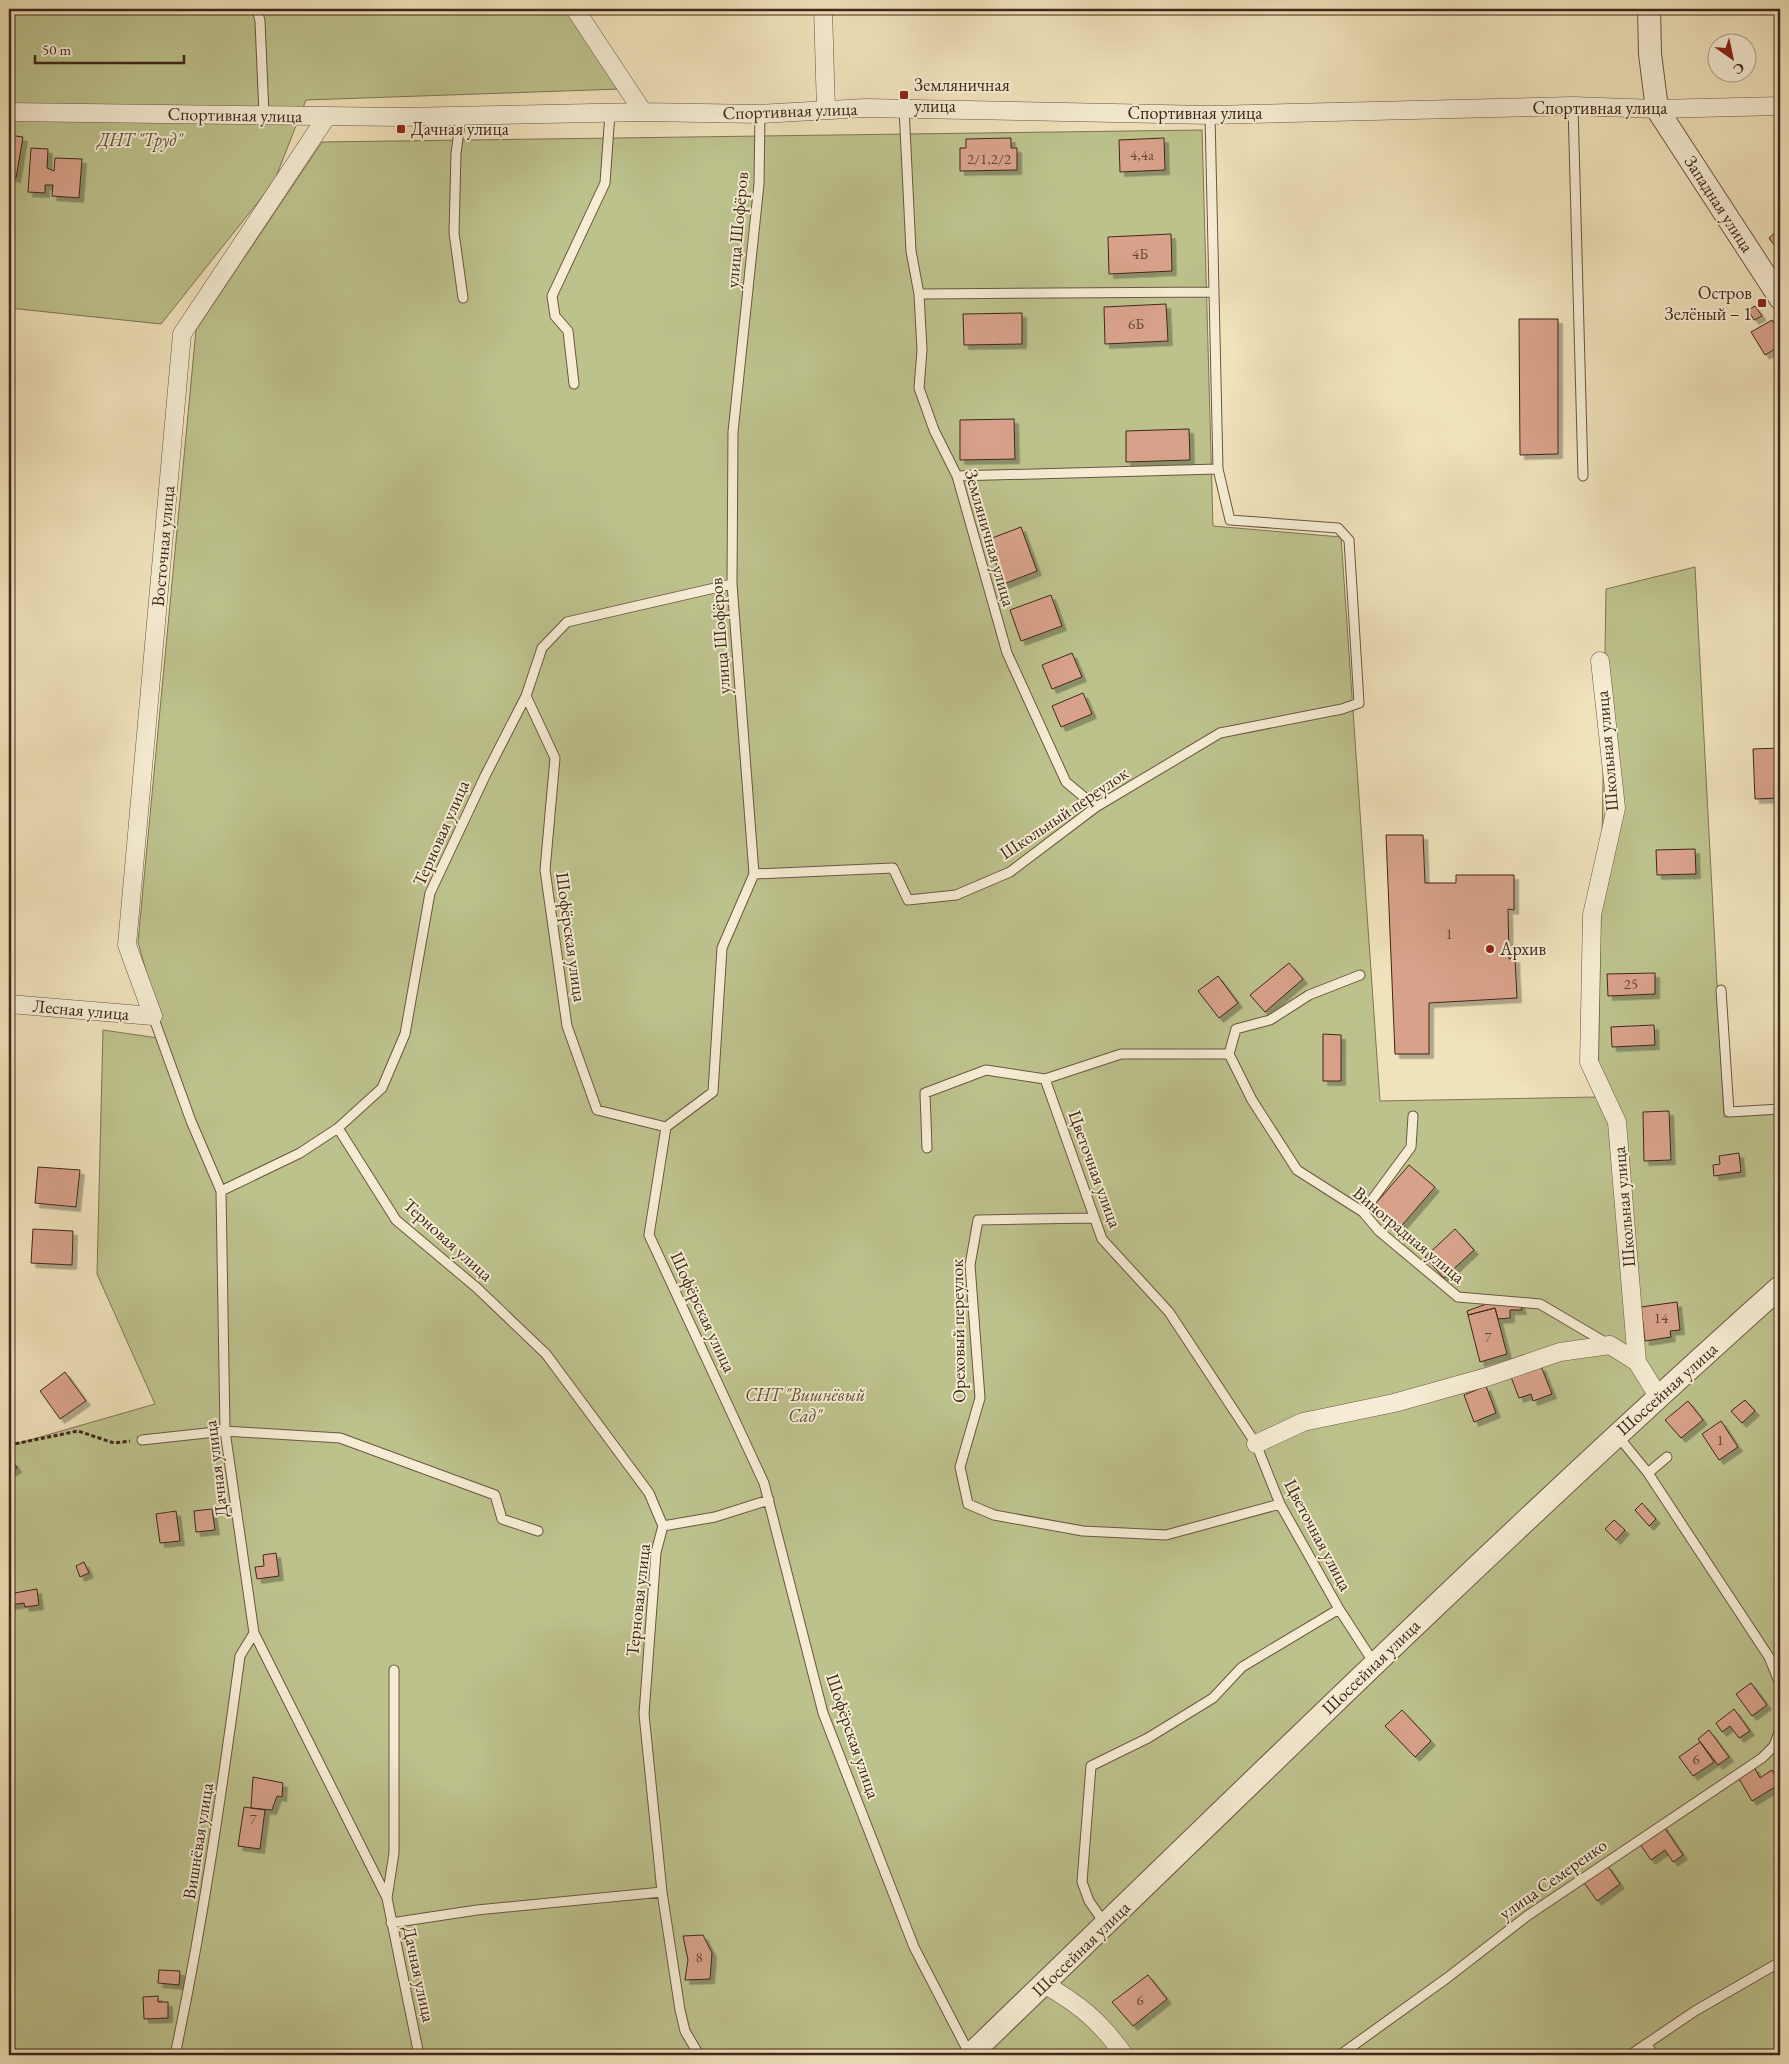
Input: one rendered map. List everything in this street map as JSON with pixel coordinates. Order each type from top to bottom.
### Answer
[{"type":"street","points":[[575,9],[643,112]]},
{"type":"street","points":[[823,9],[826,110]]},
{"type":"street","points":[[1649,9],[1650,54],[1657,109]]},
{"type":"street","name":"Спортивная улица","points":[[9,112],[461,116],[643,112],[760,114],[904,108],[1210,115],[1573,106],[1657,109],[1780,106]]},
{"type":"street","name":"Западная улица","points":[[1657,109],[1780,298]]},
{"type":"street","name":"Восточная улица","points":[[153,1016],[127,945],[182,334],[327,116]]},
{"type":"street","name":"Школьная улица","points":[[1600,661],[1616,808],[1592,915],[1589,1062],[1617,1122],[1636,1362]]},
{"type":"street","name":"Лесная улица","points":[[9,1004],[153,1016]]},
{"type":"street","name":"Шоссейная улица","points":[[970,2055],[1374,1663],[1658,1396],[1780,1287]]},
{"type":"street","points":[[1256,1444],[1303,1422],[1394,1403],[1487,1377],[1560,1352],[1610,1345],[1636,1362],[1658,1396]]},
{"type":"street","points":[[1044,1984],[1077,2003],[1110,2034],[1124,2055]]},
{"type":"lane","points":[[257,9],[260,21],[264,115]]},
{"type":"lane","points":[[1573,106],[1583,476]]},
{"type":"lane","name":"Земляничная улица","points":[[904,108],[911,251],[919,294],[922,350],[919,388],[934,430],[957,476],[1007,653],[1066,782],[1096,807]]},
{"type":"lane","points":[[574,384],[568,330],[554,316],[552,296],[605,183],[610,113]]},
{"type":"lane","name":"улица Шофёров","points":[[666,1127],[712,1092],[722,948],[754,874],[732,584],[733,432],[759,184],[760,114]]},
{"type":"lane","points":[[957,476],[1218,469],[1210,115]]},
{"type":"lane","points":[[461,116],[456,153],[454,233],[463,298]]},
{"type":"lane","points":[[919,294],[1214,292]]},
{"type":"lane","name":"Школьный переулок","points":[[754,874],[892,868],[908,900],[956,895],[1010,872],[1096,807],[1220,733],[1342,709],[1359,703],[1349,540],[1338,528],[1230,520],[1218,469]]},
{"type":"lane","name":"Терновая улица","points":[[699,2055],[686,2031],[680,2010],[662,1892],[644,1714],[656,1552],[663,1526],[649,1493],[546,1354],[477,1288],[396,1220],[338,1128],[382,1088],[405,1034],[430,893],[526,696],[542,648],[567,622],[732,584]]},
{"type":"lane","name":"Шофёрская улица","points":[[526,696],[555,758],[544,870],[567,1026],[597,1110],[666,1127],[649,1234],[764,1483],[823,1712],[914,1947],[970,2055]]},
{"type":"lane","points":[[927,1148],[925,1093],[986,1070],[1045,1079],[1121,1054],[1229,1054],[1236,1029],[1270,1020],[1309,995],[1360,975]]},
{"type":"lane","points":[[1722,990],[1729,1112],[1780,1109]]},
{"type":"lane","name":"Дачная улица","points":[[153,1016],[191,1121],[221,1191],[226,1431],[254,1633],[387,1898],[419,2055]]},
{"type":"lane","name":"Виноградная улица","points":[[1229,1054],[1252,1100],[1298,1170],[1363,1212],[1379,1231],[1458,1297],[1540,1304],[1610,1345]]},
{"type":"lane","name":"Цветочная улица","points":[[1045,1079],[1102,1239],[1170,1312],[1256,1444],[1280,1504],[1339,1609],[1242,1667],[1214,1698],[1148,1738],[1091,1766],[1082,1882],[1089,1901],[1106,1924]]},
{"type":"lane","points":[[1363,1212],[1411,1147],[1412,1116]]},
{"type":"lane","points":[[221,1191],[300,1153],[338,1128]]},
{"type":"lane","name":"Ореховый переулок","points":[[1093,1218],[978,1220],[970,1265],[980,1398],[960,1467],[968,1504],[994,1515],[1083,1531],[1166,1535],[1280,1504]]},
{"type":"lane","points":[[142,1440],[226,1431],[340,1438],[495,1495],[502,1519],[538,1532]]},
{"type":"lane","points":[[1616,1435],[1648,1473],[1768,1657],[1780,1684]]},
{"type":"lane","points":[[1648,1473],[1668,1457]]},
{"type":"lane","points":[[663,1526],[715,1517],[769,1500]]},
{"type":"lane","points":[[1339,1609],[1374,1663]]},
{"type":"lane","name":"Вишнёвая улица","points":[[175,2055],[190,1987],[218,1820],[240,1656],[254,1633]]},
{"type":"lane","name":"Дачная улица","points":[[387,1898],[394,1854],[394,1670]]},
{"type":"lane","name":"улица Семеренко","points":[[1340,2055],[1447,1978],[1527,1916],[1762,1758],[1774,1746],[1780,1729]]},
{"type":"lane","points":[[391,1923],[486,1909],[662,1892]]},
{"type":"lane","points":[[1630,2055],[1695,2011],[1780,1962]]},
{"type":"lane","points":[[1646,2044],[1654,2055]]},
{"type":"path","points":[[9,1445],[78,1432],[114,1442],[142,1440]]},
{"type":"green space","name":"ДНТ \"Труд\"","points":[[9,9],[568,9],[620,89],[306,100],[274,182],[161,324],[9,308]]},
{"type":"green space","name":"СНТ \"Вишнёвый Сад\"","points":[[1202,130],[1213,526],[1341,537],[1380,1101],[1598,1097],[1606,589],[1695,567],[1724,1117],[1780,1114],[1780,2055],[9,2055],[9,1446],[155,1404],[97,1274],[103,1030],[165,1039],[138,942],[196,330],[322,142]]},
{"type":"building","points":[[9,135],[23,137],[16,178],[9,176]]},
{"type":"building","points":[[1011,138],[1011,148],[1017,148],[1017,170],[960,171],[960,148],[966,148],[966,139]]},
{"type":"building","points":[[1164,138],[1165,170],[1120,172],[1119,140]]},
{"type":"building","points":[[31,148],[48,149],[47,168],[54,171],[55,158],[82,159],[79,198],[52,196],[53,185],[45,185],[45,193],[28,192]]},
{"type":"building","points":[[1776,232],[1780,237],[1780,248],[1778,250],[1769,238]]},
{"type":"building","points":[[1171,234],[1172,271],[1109,274],[1108,237]]},
{"type":"building","points":[[1166,304],[1168,341],[1105,344],[1104,307]]},
{"type":"building","points":[[1755,306],[1762,316],[1754,320],[1748,310]]},
{"type":"building","points":[[1022,313],[1022,344],[964,345],[963,314]]},
{"type":"building","points":[[1519,319],[1558,319],[1558,454],[1520,455]]},
{"type":"building","points":[[1772,320],[1780,333],[1780,346],[1765,355],[1751,332]]},
{"type":"building","points":[[1014,419],[1015,459],[960,460],[960,420]]},
{"type":"building","points":[[1189,429],[1190,460],[1126,462],[1126,431]]},
{"type":"building","points":[[1021,527],[1037,571],[1004,584],[987,540]]},
{"type":"building","points":[[1051,595],[1062,626],[1021,641],[1010,610]]},
{"type":"building","points":[[1072,653],[1082,677],[1052,689],[1042,665]]},
{"type":"building","points":[[1083,693],[1092,714],[1061,727],[1052,706]]},
{"type":"building","points":[[1780,748],[1780,798],[1755,799],[1753,749]]},
{"type":"building","points":[[1386,835],[1423,835],[1425,883],[1456,883],[1456,875],[1514,875],[1514,910],[1508,909],[1509,959],[1515,958],[1517,998],[1429,1003],[1429,1054],[1395,1054]]},
{"type":"building","points":[[1695,849],[1696,874],[1657,875],[1656,850]]},
{"type":"building","points":[[1289,963],[1303,979],[1265,1012],[1250,995]]},
{"type":"building","points":[[1655,973],[1655,994],[1608,996],[1607,974]]},
{"type":"building","points":[[1218,976],[1238,1003],[1219,1018],[1198,991]]},
{"type":"building","points":[[1654,1025],[1655,1045],[1612,1047],[1611,1027]]},
{"type":"building","points":[[1323,1034],[1341,1035],[1341,1081],[1323,1081]]},
{"type":"building","points":[[1669,1111],[1671,1160],[1644,1161],[1643,1112]]},
{"type":"building","points":[[1739,1153],[1741,1172],[1714,1176],[1713,1165],[1720,1164],[1719,1156]]},
{"type":"building","points":[[1409,1165],[1435,1187],[1397,1231],[1371,1209]]},
{"type":"building","points":[[38,1167],[80,1170],[76,1207],[35,1203]]},
{"type":"building","points":[[33,1229],[73,1231],[72,1265],[31,1263]]},
{"type":"building","points":[[1455,1229],[1474,1250],[1444,1278],[1425,1257]]},
{"type":"building","points":[[1495,1301],[1520,1303],[1522,1310],[1510,1310],[1510,1318],[1498,1319],[1495,1308],[1468,1315],[1467,1311]]},
{"type":"building","points":[[1677,1302],[1680,1330],[1670,1331],[1671,1337],[1645,1341],[1641,1307]]},
{"type":"building","points":[[1495,1308],[1507,1354],[1480,1362],[1468,1315]]},
{"type":"building","points":[[1541,1366],[1552,1394],[1533,1401],[1531,1394],[1519,1398],[1511,1377]]},
{"type":"building","points":[[65,1372],[86,1401],[60,1419],[40,1391]]},
{"type":"building","points":[[1486,1386],[1496,1413],[1474,1422],[1464,1395]]},
{"type":"building","points":[[1745,1400],[1755,1411],[1742,1423],[1731,1411]]},
{"type":"building","points":[[1688,1401],[1703,1420],[1681,1438],[1665,1420]]},
{"type":"building","points":[[1721,1421],[1738,1447],[1719,1460],[1702,1434]]},
{"type":"building","points":[[13,1461],[17,1468],[9,1473],[9,1463]]},
{"type":"building","points":[[1642,1503],[1656,1519],[1649,1526],[1635,1510]]},
{"type":"building","points":[[212,1509],[215,1530],[196,1532],[194,1511]]},
{"type":"building","points":[[176,1511],[180,1541],[160,1543],[156,1514]]},
{"type":"building","points":[[1614,1520],[1625,1530],[1616,1540],[1605,1529]]},
{"type":"building","points":[[276,1553],[279,1576],[257,1579],[255,1567],[264,1566],[263,1555]]},
{"type":"building","points":[[84,1562],[89,1573],[80,1577],[76,1566]]},
{"type":"building","points":[[37,1589],[39,1605],[25,1607],[24,1603],[10,1605],[9,1594]]},
{"type":"building","points":[[1751,1683],[1767,1705],[1752,1716],[1736,1694]]},
{"type":"building","points":[[1734,1709],[1750,1731],[1739,1738],[1730,1726],[1722,1732],[1716,1723]]},
{"type":"building","points":[[1402,1710],[1431,1741],[1415,1757],[1385,1726]]},
{"type":"building","points":[[1709,1730],[1729,1757],[1718,1765],[1698,1739]]},
{"type":"building","points":[[1700,1742],[1714,1762],[1693,1776],[1679,1757]]},
{"type":"building","points":[[1754,1767],[1760,1778],[1772,1770],[1780,1784],[1752,1801],[1738,1777]]},
{"type":"building","points":[[253,1777],[283,1783],[282,1797],[277,1796],[272,1810],[251,1808]]},
{"type":"building","points":[[244,1807],[265,1810],[260,1849],[238,1846]]},
{"type":"building","points":[[1662,1824],[1683,1855],[1673,1862],[1665,1850],[1651,1860],[1640,1844]]},
{"type":"building","points":[[1607,1865],[1620,1884],[1597,1901],[1583,1881]]},
{"type":"building","points":[[703,1935],[712,1953],[710,1979],[685,1980],[688,1960],[683,1936]]},
{"type":"building","points":[[159,1970],[180,1971],[179,1985],[158,1983]]},
{"type":"building","points":[[1148,1975],[1167,1999],[1133,2026],[1112,2002]]},
{"type":"building","points":[[158,1996],[158,2002],[168,2002],[168,2018],[144,2019],[143,1997]]},
{"type":"place","name":"Земляничная улица","points":[[904,95]]},
{"type":"place","name":"Дачная улица","points":[[401,129]]},
{"type":"place","name":"Остров Зелёный – 1","points":[[1762,303]]},
{"type":"place","name":"Архив","points":[[1490,949]]}]
